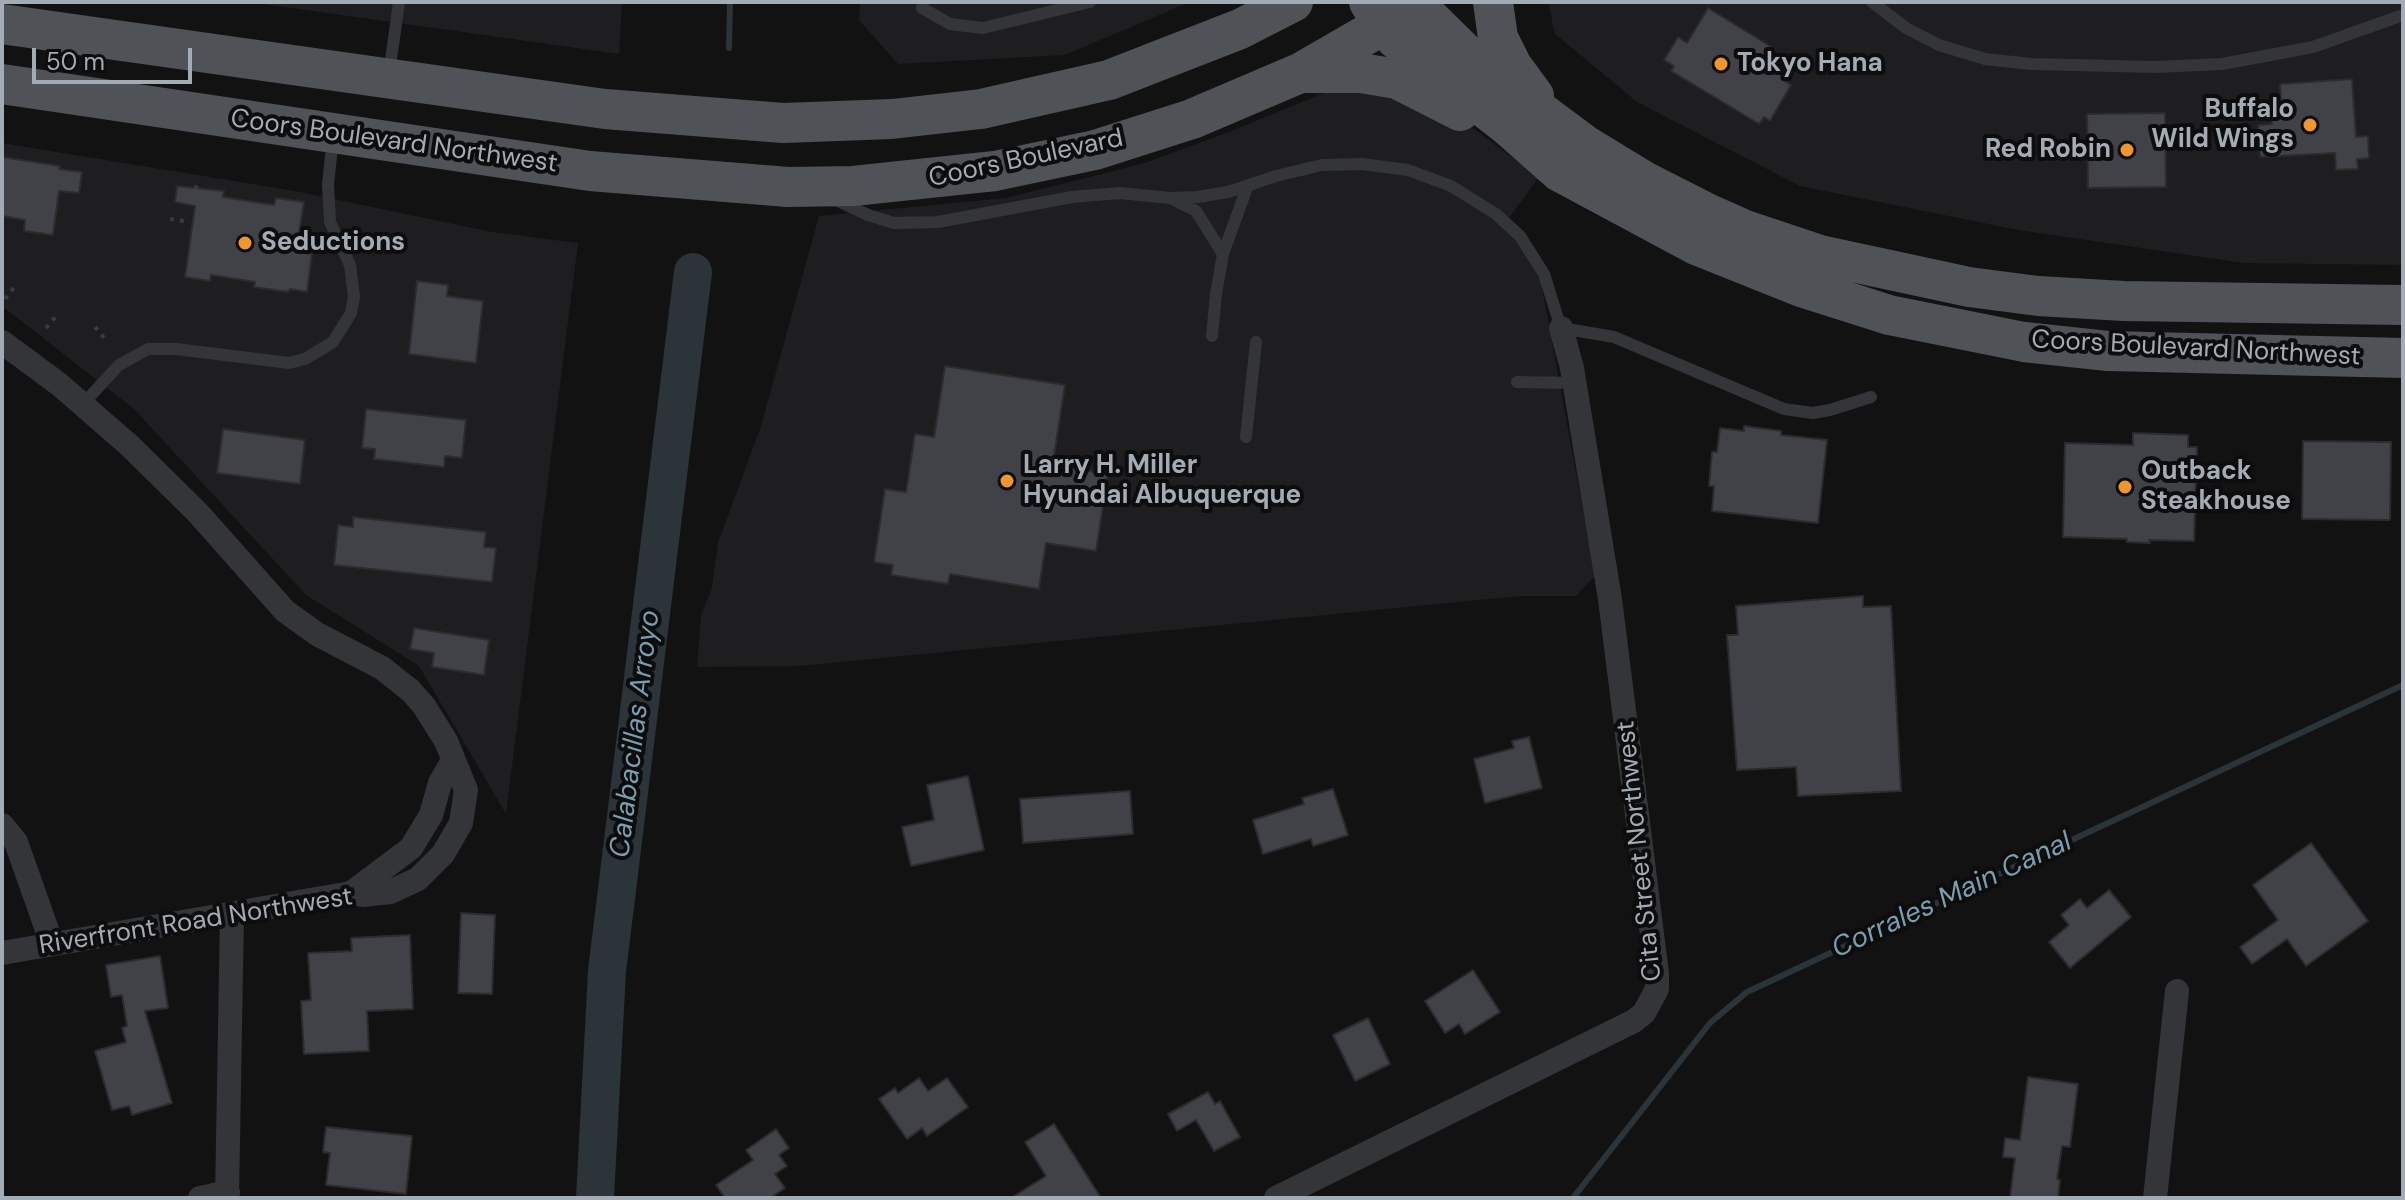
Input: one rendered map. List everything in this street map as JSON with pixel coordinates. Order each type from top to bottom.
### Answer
[{"type":"main road","points":[[2,24],[605,109],[783,123],[892,119],[981,109],[1109,80],[1240,29],[1293,2]]},
{"type":"main road","points":[[1493,2],[1498,38],[1512,66],[1555,125]]},
{"type":"main road","name":"Coors Boulevard Northwest","points":[[2403,305],[2124,301],[2038,296],[1969,287],[1851,263],[1790,246],[1709,214],[1644,181],[1555,125],[1401,8],[1396,39],[1508,126],[1560,172],[1662,228],[1728,259],[1825,296],[1917,322],[2024,342],[2108,351],[2403,358]]},
{"type":"main road","name":"Coors Boulevard","points":[[803,187],[887,184],[962,176],[1095,150],[1192,119],[1300,73],[1401,8]]},
{"type":"main road","points":[[2,37],[255,73],[341,72]]},
{"type":"main road","points":[[1300,73],[1361,73],[1397,79],[1451,104],[1560,172]]},
{"type":"main road","name":"Coors Boulevard Northwest","points":[[2,84],[590,171],[803,187]]},
{"type":"street","name":"Cita Street Northwest","points":[[1276,1198],[1623,1027],[1644,1013],[1657,989],[1620,676],[1574,383],[1561,328]]},
{"type":"street","points":[[2,342],[83,404],[176,490],[285,611],[317,634],[382,668],[411,691],[436,723],[446,741],[452,762],[444,772],[431,815],[417,840],[398,860],[351,893]]},
{"type":"street","name":"Riverfront Road Northwest","points":[[2,953],[351,893],[390,892],[418,879],[432,867],[461,823],[466,790],[452,762]]},
{"type":"street","points":[[2,825],[16,842],[52,944]]},
{"type":"street","points":[[200,1198],[228,1195],[232,913]]},
{"type":"street","points":[[2155,1198],[2177,991]]},
{"type":"lane","points":[[389,79],[399,2]]},
{"type":"lane","points":[[922,8],[950,24],[983,28],[1090,2]]},
{"type":"lane","points":[[1872,2],[1906,28],[1939,45],[1985,59],[2031,64],[2155,67],[2222,64],[2313,47],[2403,15]]},
{"type":"lane","points":[[83,404],[119,365],[148,349],[176,349],[289,363],[305,359],[333,342],[351,313],[354,297],[350,265],[336,239],[329,213],[328,184],[333,133]]},
{"type":"lane","points":[[803,187],[894,223],[938,222],[1088,196],[1119,193],[1170,198],[1228,192],[1322,165],[1362,164],[1408,170],[1451,186],[1496,214],[1520,236],[1544,274],[1561,328],[1614,337],[1784,409],[1813,413],[1871,397]]},
{"type":"lane","points":[[1212,336],[1223,254],[1248,185]]},
{"type":"lane","points":[[1170,198],[1196,211],[1223,254]]},
{"type":"lane","points":[[1246,437],[1256,342]]},
{"type":"lane","points":[[1517,382],[1574,383]]},
{"type":"path","points":[[170,219],[190,222]]},
{"type":"path","points":[[5,299],[16,285]]},
{"type":"path","points":[[46,328],[58,314]]},
{"type":"path","points":[[95,327],[106,340]]},
{"type":"shaded area","points":[[249,2],[622,2],[619,54]]},
{"type":"shaded area","points":[[860,2],[1190,2],[1065,55],[898,64],[859,20]]},
{"type":"shaded area","points":[[1549,2],[2403,2],[2403,265],[2244,263],[2018,230],[1800,186],[1637,102],[1554,33]]},
{"type":"shaded area","points":[[1369,83],[1456,116],[1539,177],[1503,226],[1515,236],[1541,282],[1595,576],[1576,596],[1520,596],[800,666],[697,667],[701,615],[712,588],[718,543],[761,426],[819,216],[1006,198],[1145,163],[1341,86]]},
{"type":"shaded area","points":[[2,143],[295,191],[492,232],[578,243],[506,814],[419,666],[306,595],[134,409],[2,306]]},
{"type":"building","name":"Tokyo Hana","points":[[1708,8],[1775,49],[1768,61],[1786,72],[1781,79],[1791,85],[1770,121],[1764,117],[1759,124],[1671,71],[1674,66],[1664,60],[1678,37],[1687,43]]},
{"type":"building","name":"Buffalo Wild Wings","points":[[2352,79],[2356,137],[2368,136],[2369,158],[2357,159],[2358,169],[2336,170],[2335,153],[2260,157],[2258,125],[2272,124],[2270,102],[2281,102],[2280,84]]},
{"type":"building","name":"Red Robin","points":[[2165,113],[2166,187],[2088,188],[2087,114]]},
{"type":"building","points":[[2,157],[82,172],[79,193],[59,191],[53,235],[24,231],[25,220],[2,216]]},
{"type":"building","points":[[177,186],[224,191],[223,197],[274,205],[276,198],[304,202],[296,252],[312,254],[307,292],[254,287],[255,282],[211,275],[210,281],[185,277],[195,206],[175,202]]},
{"type":"building","points":[[417,281],[448,285],[447,296],[483,301],[476,363],[409,354]]},
{"type":"building","name":"Larry H. Miller Hyundai Albuquerque","points":[[945,366],[1065,385],[1054,456],[1060,457],[1058,466],[1108,474],[1096,551],[1046,543],[1039,589],[950,574],[948,584],[891,575],[893,565],[874,562],[885,489],[906,492],[915,434],[934,437]]},
{"type":"building","points":[[366,409],[466,420],[462,458],[445,456],[444,467],[374,459],[375,449],[362,448]]},
{"type":"building","points":[[1744,426],[1781,431],[1781,435],[1827,440],[1818,523],[1712,511],[1714,486],[1709,486],[1712,452],[1717,452],[1720,428],[1744,431]]},
{"type":"building","points":[[223,429],[305,440],[300,484],[217,473]]},
{"type":"building","points":[[2133,433],[2188,435],[2188,447],[2197,447],[2194,541],[2149,540],[2150,543],[2127,542],[2127,539],[2063,537],[2065,443],[2133,445]]},
{"type":"building","points":[[2303,441],[2391,442],[2390,520],[2302,519]]},
{"type":"building","points":[[353,517],[486,532],[484,547],[496,548],[492,582],[334,565],[338,525],[353,527]]},
{"type":"building","points":[[1863,596],[1863,607],[1891,606],[1901,791],[1798,796],[1796,767],[1737,770],[1727,635],[1738,635],[1736,606]]},
{"type":"building","points":[[414,628],[489,640],[484,675],[432,667],[434,653],[410,649]]},
{"type":"building","points":[[1529,737],[1542,788],[1485,803],[1474,759],[1514,748],[1512,741]]},
{"type":"building","points":[[968,776],[984,850],[911,866],[902,827],[934,820],[927,785]]},
{"type":"building","points":[[1333,789],[1348,835],[1313,846],[1311,839],[1263,854],[1253,820],[1304,804],[1302,798]]},
{"type":"building","points":[[1130,791],[1133,834],[1023,843],[1020,799]]},
{"type":"building","points":[[2311,843],[2368,921],[2306,966],[2287,939],[2252,964],[2240,947],[2278,920],[2253,885]]},
{"type":"building","points":[[2109,890],[2131,917],[2070,968],[2049,942],[2069,925],[2061,915],[2080,899],[2087,908]]},
{"type":"building","points":[[461,913],[495,915],[492,994],[458,993]]},
{"type":"building","points":[[410,935],[413,1009],[367,1011],[369,1051],[304,1054],[301,1001],[311,1000],[308,953],[352,951],[351,938]]},
{"type":"building","points":[[160,956],[168,1008],[145,1011],[172,1103],[132,1115],[129,1106],[112,1110],[95,1051],[126,1042],[122,1028],[127,1026],[122,995],[111,997],[106,965]]},
{"type":"building","points":[[1473,970],[1500,1012],[1465,1034],[1459,1024],[1445,1033],[1425,1001]]},
{"type":"building","points":[[1368,1018],[1390,1064],[1355,1081],[1333,1035]]},
{"type":"building","points":[[2028,1077],[2078,1084],[2070,1147],[2062,1146],[2057,1179],[2060,1180],[2058,1198],[2010,1198],[2015,1158],[2003,1157],[2005,1138],[2020,1140]]},
{"type":"building","points":[[919,1078],[928,1091],[947,1078],[968,1107],[927,1136],[922,1128],[907,1139],[879,1099],[895,1088],[898,1093]]},
{"type":"building","points":[[1208,1092],[1215,1104],[1220,1101],[1240,1137],[1214,1151],[1196,1120],[1177,1131],[1168,1114]]},
{"type":"building","points":[[1054,1124],[1101,1198],[1011,1198],[1046,1176],[1025,1142]]},
{"type":"building","points":[[326,1127],[412,1136],[406,1194],[326,1185],[330,1153],[323,1152]]},
{"type":"building","points":[[776,1129],[789,1148],[779,1155],[787,1166],[775,1174],[785,1188],[770,1198],[725,1198],[716,1185],[753,1160],[746,1150]]},
{"type":"waterway","name":"Calabacillas Arroyo","points":[[729,48],[730,2]]},
{"type":"waterway","name":"Calabacillas Arroyo","points":[[595,1198],[607,971],[693,272]]},
{"type":"waterway","name":"Corrales Main Canal","points":[[1573,1198],[1710,1023],[1747,992],[2403,685]]},
{"type":"place","name":"Tokyo Hana","points":[[1721,64]]},
{"type":"place","name":"Buffalo Wild Wings","points":[[2310,125]]},
{"type":"place","name":"Red Robin","points":[[2127,150]]},
{"type":"place","name":"Seductions","points":[[245,243]]},
{"type":"place","name":"Larry H. Miller Hyundai Albuquerque","points":[[1007,481]]},
{"type":"place","name":"Outback Steakhouse","points":[[2125,487]]}]
